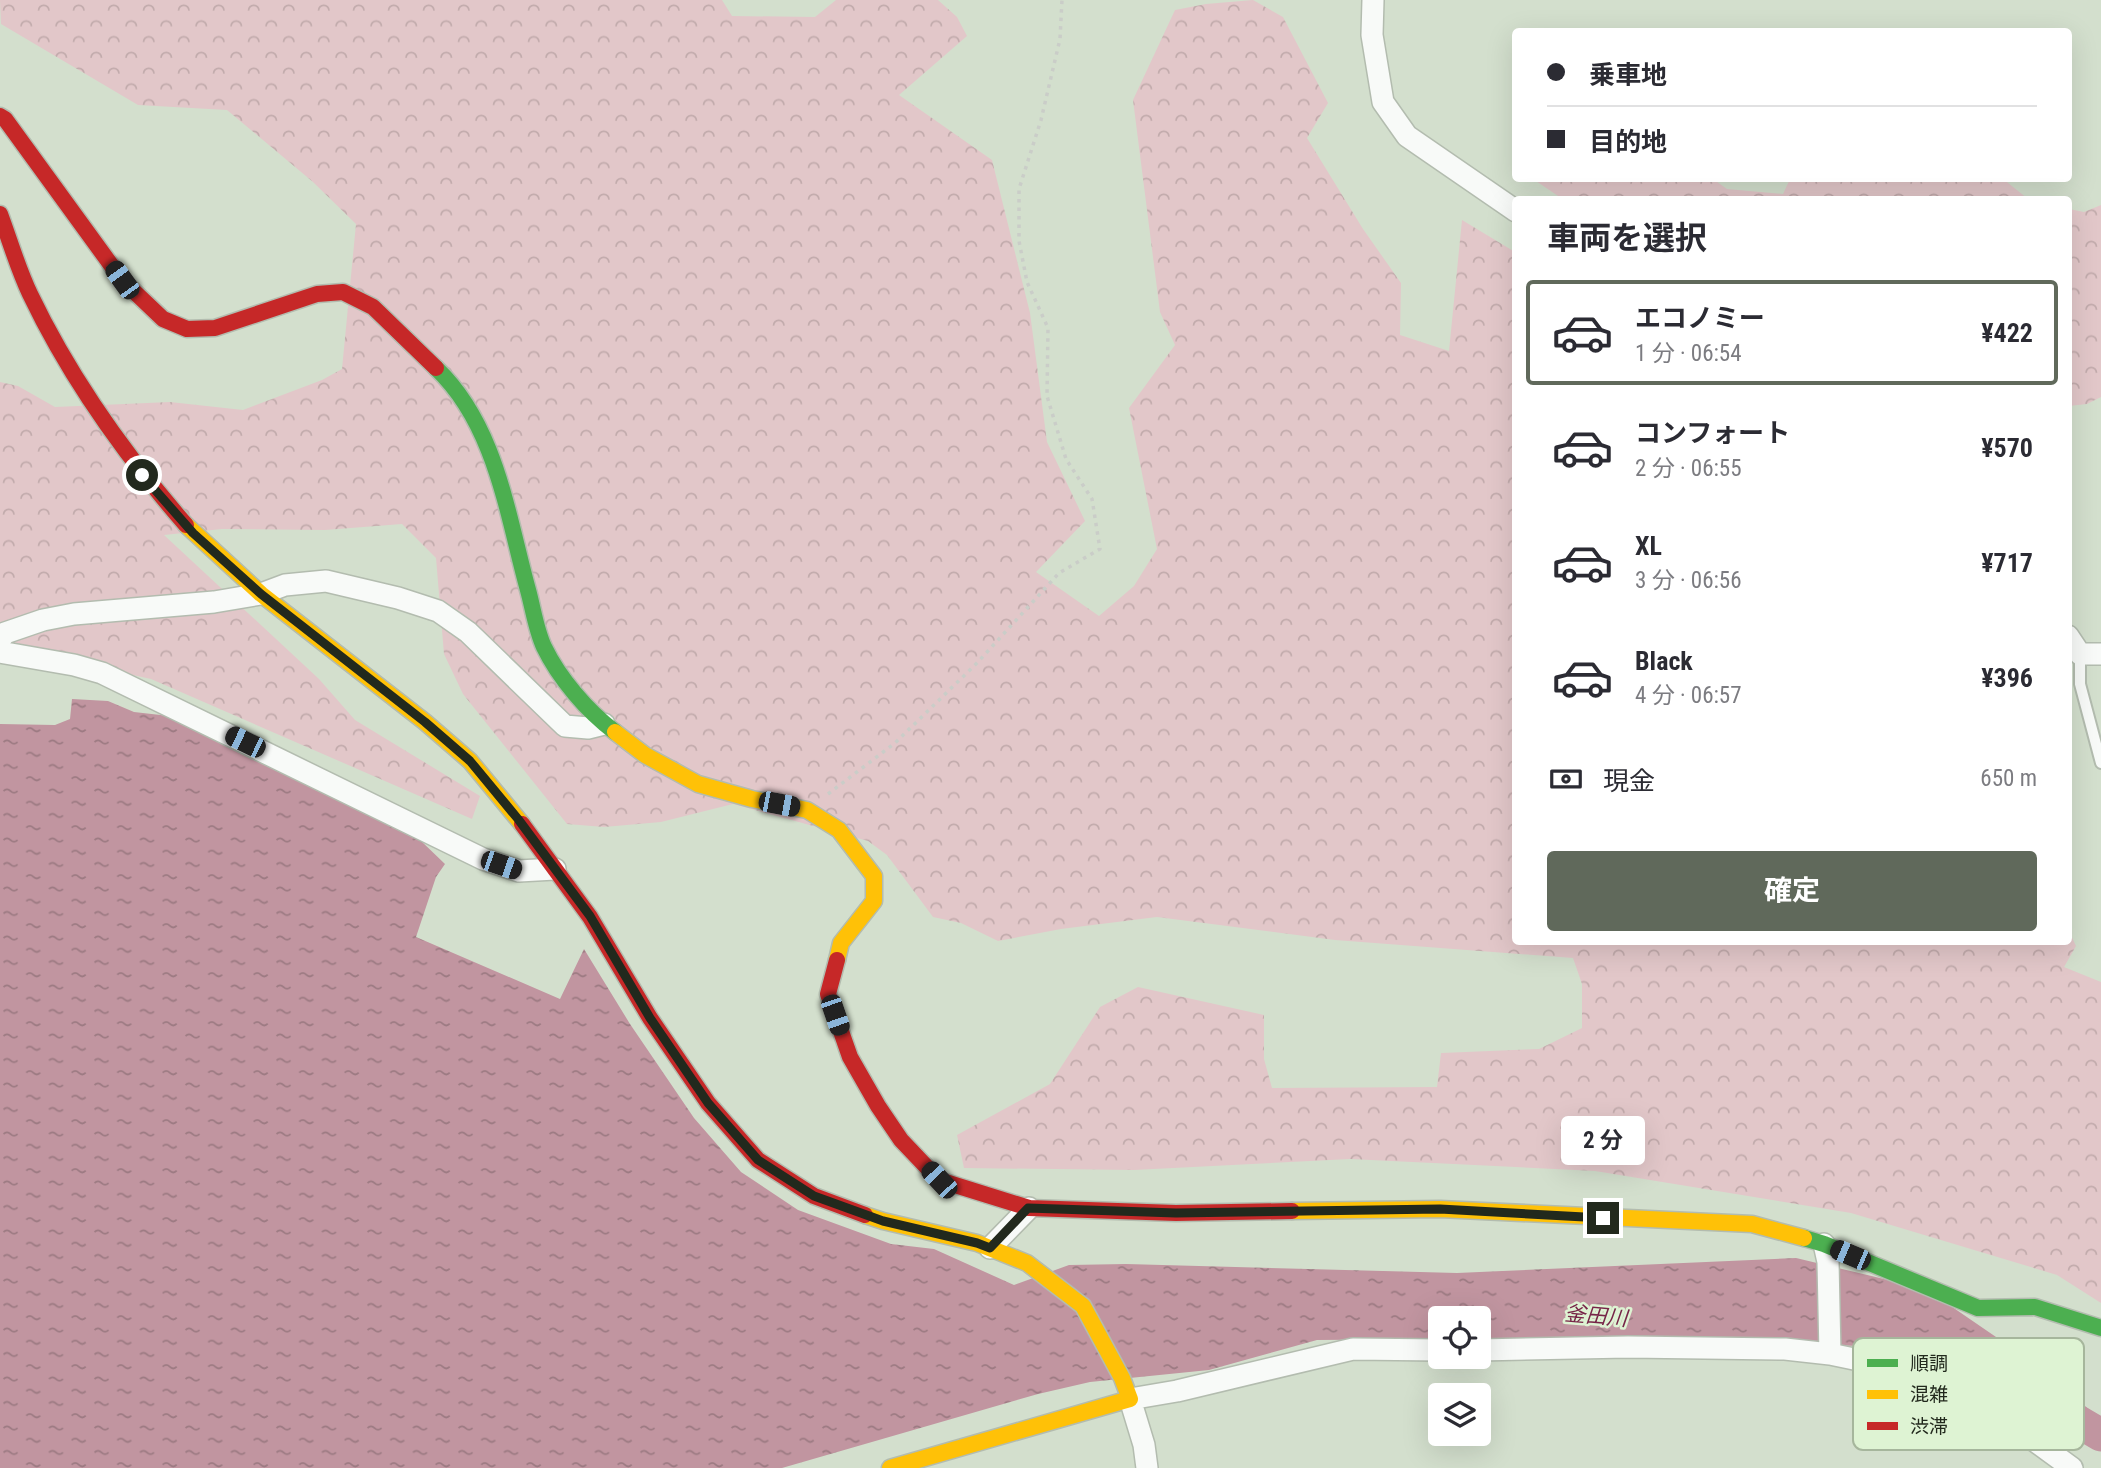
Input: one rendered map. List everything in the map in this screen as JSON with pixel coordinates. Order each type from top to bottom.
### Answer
[{"type":"street","points":[[1373,0],[1372,35],[1383,102],[1407,136],[1512,208]]},
{"type":"street","points":[[0,116],[5,119],[122,280],[163,319],[187,329],[215,328],[317,294],[343,292],[373,307],[452,383],[475,417],[494,460],[543,645],[561,676],[604,724],[645,755],[698,784],[807,810],[839,830],[874,876],[874,901],[841,943],[828,994],[850,1057],[878,1106],[901,1140],[939,1180],[1028,1208],[1176,1213],[1440,1209],[1752,1224],[1978,1308],[2035,1307],[2101,1328]]},
{"type":"street","points":[[0,215],[35,303],[63,358],[142,475],[193,533],[261,594],[425,722],[470,761],[590,916],[650,1018],[708,1103],[758,1160],[814,1196],[883,1221],[977,1243],[1027,1263],[1083,1306],[1122,1378],[1144,1445],[1147,1468]]},
{"type":"street","points":[[0,640],[5,633],[43,620],[74,614],[214,602],[261,594],[285,585],[326,581],[398,598],[438,611],[468,632],[565,726],[588,729],[604,724]]},
{"type":"street","points":[[0,652],[74,665],[102,673],[483,859],[519,871],[555,869]]},
{"type":"street","points":[[990,1248],[1028,1208]]},
{"type":"street","points":[[1826,1253],[1830,1351]]},
{"type":"street","points":[[1491,1350],[1628,1347],[1785,1349],[1830,1351],[1853,1356]]},
{"type":"street","points":[[890,1468],[1130,1399],[1177,1391],[1353,1349],[1428,1350]]},
{"type":"street","points":[[2047,1450],[2072,1468]]},
{"type":"lane","points":[[2083,648],[2080,684],[2101,763]]},
{"type":"path","points":[[807,810],[895,743],[978,662],[1059,573],[1100,549],[1092,499],[1066,458],[1047,396],[1048,328],[1027,282],[1018,241],[1019,189],[1041,120],[1060,39],[1062,0]]},
{"type":"green space","points":[[0,0],[722,0],[732,16],[815,17],[836,0],[938,0],[957,17],[967,36],[899,95],[992,160],[1030,313],[1047,442],[1085,521],[1036,572],[1099,616],[1134,586],[1157,549],[1129,408],[1175,345],[1160,312],[1133,100],[1175,10],[1253,0],[1283,17],[1328,103],[1307,138],[1363,229],[1401,283],[1400,335],[1449,351],[1462,220],[1512,250],[1512,945],[2072,945],[2072,937],[2076,946],[2064,967],[2101,982],[2101,1303],[2057,1275],[1851,1213],[1595,1171],[1350,1159],[1134,1170],[964,1168],[957,1135],[1050,1084],[1100,1007],[1138,987],[1264,1015],[1264,1059],[1272,1088],[1437,1087],[1441,1053],[1539,1049],[1582,1028],[1582,984],[1573,958],[1335,940],[1157,917],[1061,929],[998,941],[961,923],[933,917],[887,855],[868,841],[733,804],[661,822],[604,827],[567,824],[463,694],[444,654],[436,558],[402,524],[325,530],[222,529],[164,535],[319,679],[355,720],[480,796],[472,819],[151,679],[0,646],[0,382],[18,386],[55,407],[170,402],[243,410],[322,380],[342,369],[356,224],[313,182],[227,110],[138,105],[1,24]]},
{"type":"green space","points":[[1537,182],[1717,182],[1727,189],[1783,194],[1789,182],[2007,182],[2024,196],[1558,196]]},
{"type":"green space","points":[[2101,205],[2101,397],[2087,404],[2072,406],[2072,210],[2084,212]]},
{"type":"water","points":[[72,699],[108,701],[134,712],[178,717],[246,756],[419,839],[445,864],[436,877],[416,937],[560,999],[584,949],[630,1024],[694,1118],[741,1172],[798,1210],[891,1244],[934,1249],[1014,1285],[1069,1265],[1126,1264],[1457,1273],[1796,1258],[1926,1289],[1997,1338],[1853,1338],[1853,1346],[1596,1338],[1491,1338],[1491,1306],[1428,1306],[1428,1339],[1317,1340],[1209,1370],[1090,1382],[1038,1394],[782,1468],[0,1468],[0,724],[55,725],[70,719]]},
{"type":"water","points":[[2084,1405],[2101,1419],[2101,1431],[2084,1432]]},
{"type":"waterway","name":"釜田川","points":[[2084,1425],[2101,1435]]},
{"type":"traffic: fast","points":[[436,368],[473,416],[486,443],[497,472],[544,647],[575,693],[615,732]]},
{"type":"traffic: fast","points":[[1804,1238],[1978,1308],[2035,1307],[2101,1328]]},
{"type":"traffic: slow","points":[[186,525],[261,594],[425,722],[470,761],[522,824]]},
{"type":"traffic: slow","points":[[615,732],[645,755],[698,784],[807,810],[839,830],[874,876],[874,901],[841,943],[837,960]]},
{"type":"traffic: slow","points":[[1292,1211],[1440,1209],[1752,1224],[1804,1238]]},
{"type":"traffic: slow","points":[[865,1215],[977,1243],[1027,1263],[1083,1306],[1122,1378],[1130,1399],[890,1468]]},
{"type":"traffic: jam","points":[[0,116],[5,119],[122,280],[163,319],[187,329],[215,328],[317,294],[343,292],[373,307],[436,368]]},
{"type":"traffic: jam","points":[[0,214],[26,284],[63,356],[120,443],[186,525]]},
{"type":"traffic: jam","points":[[522,824],[590,917],[650,1018],[708,1103],[758,1160],[814,1196],[865,1215]]},
{"type":"traffic: jam","points":[[837,960],[828,994],[850,1057],[901,1140],[939,1180],[1029,1208],[1176,1213],[1292,1211]]},
{"type":"route","points":[[142,475],[193,533],[261,594],[425,722],[470,761],[518,819],[590,916],[650,1018],[708,1103],[758,1160],[814,1196],[883,1221],[990,1248],[1028,1208],[1176,1213],[1440,1209],[1603,1218]]}]
